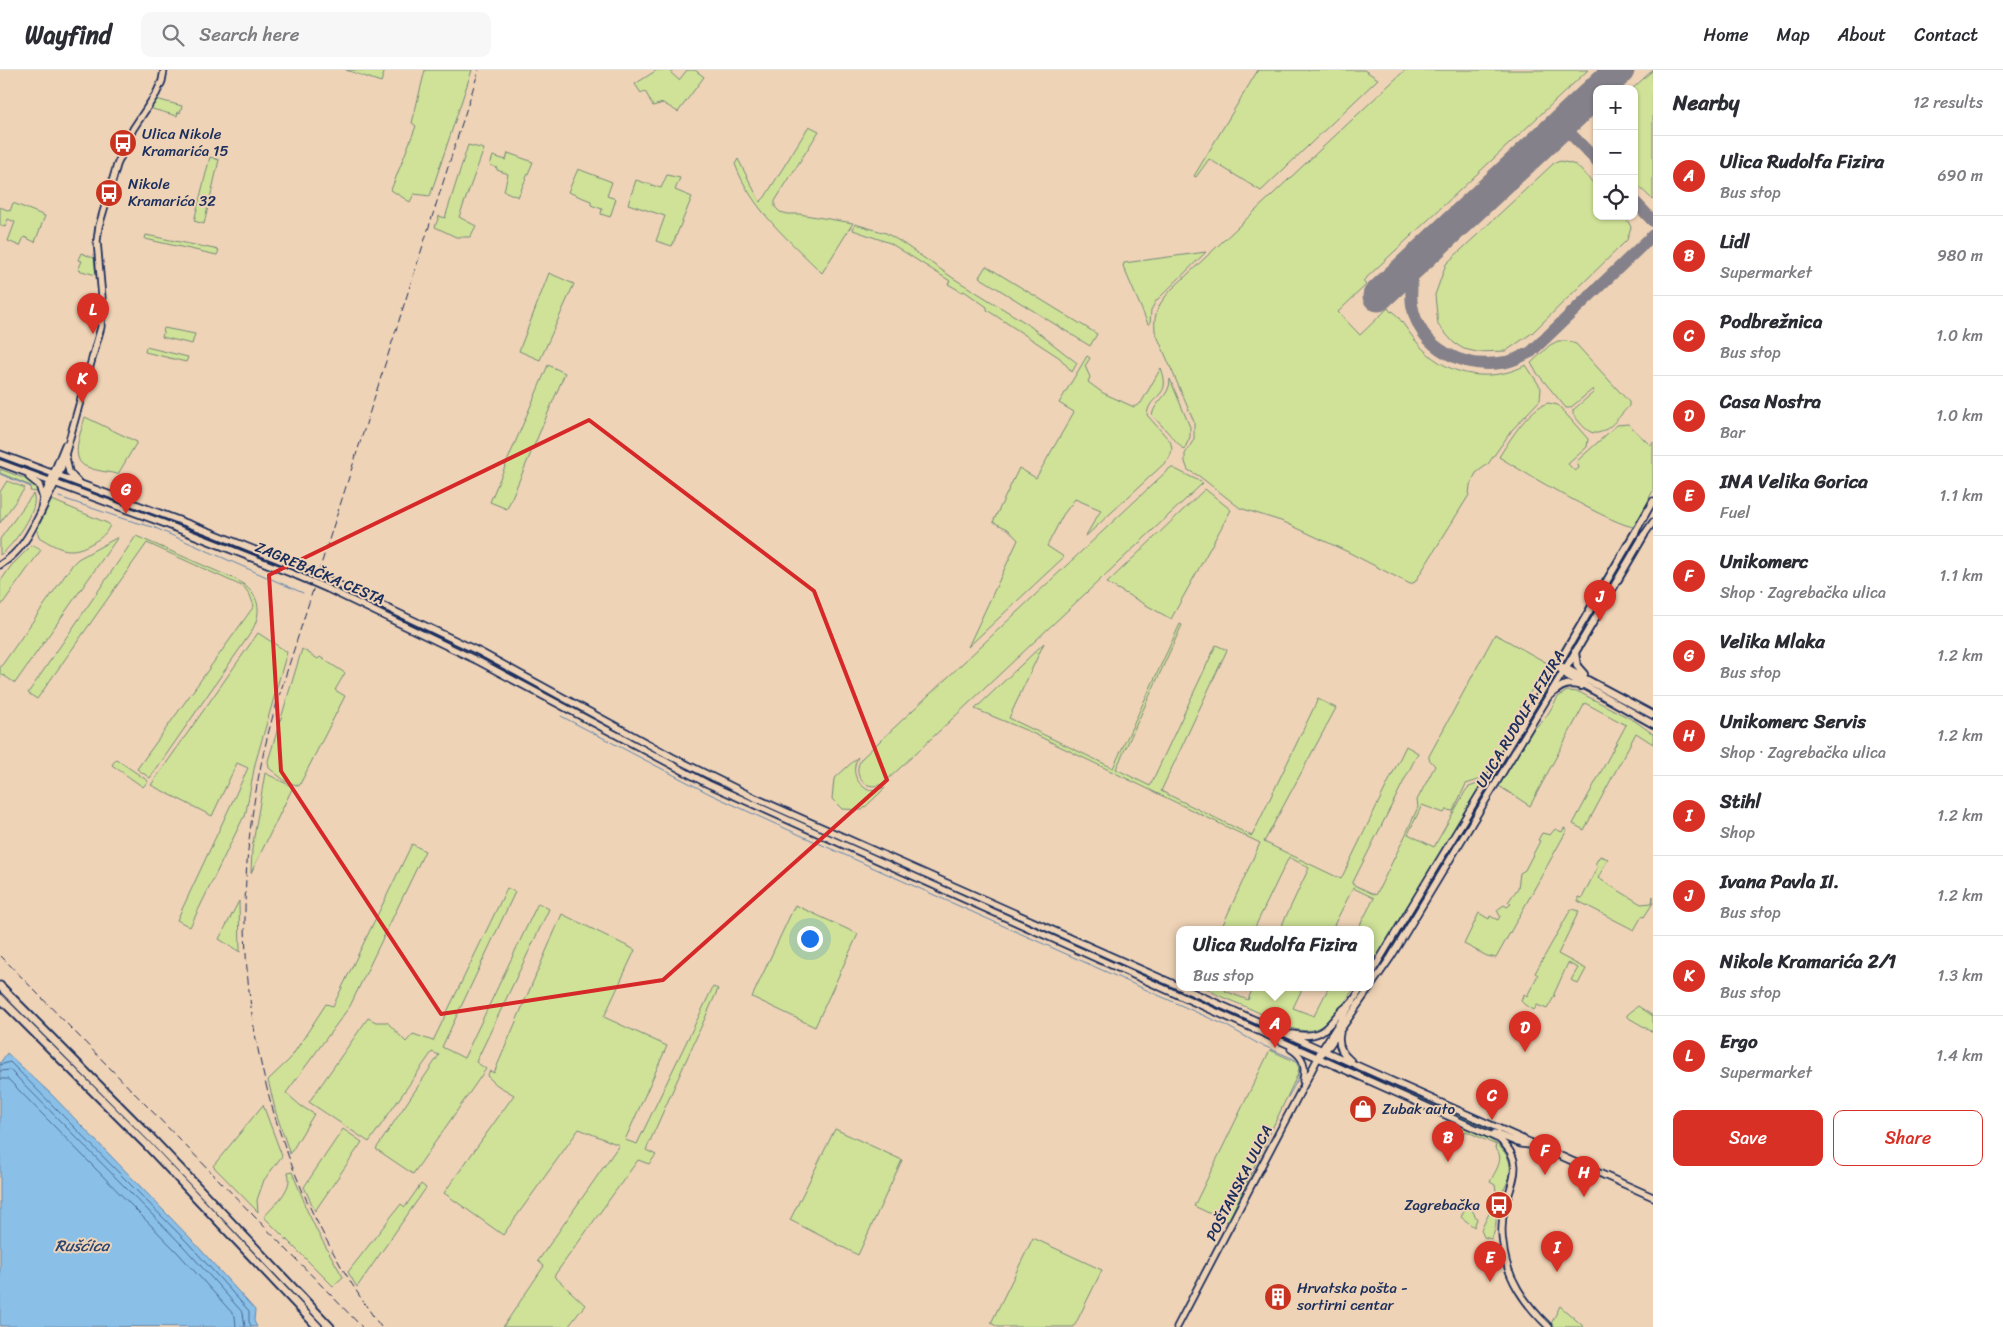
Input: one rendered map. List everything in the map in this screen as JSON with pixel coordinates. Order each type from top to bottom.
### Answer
[{"type":"highway","points":[[0,986],[152,1139],[330,1327]]},
{"type":"highway","points":[[0,998],[146,1144],[318,1327]]},
{"type":"main road","points":[[0,565],[15,554],[23,545],[53,483],[68,440],[101,327],[102,305],[98,231],[113,173],[137,121],[156,94],[162,81],[164,70]]},
{"type":"main road","points":[[56,475],[66,454],[68,440]]},
{"type":"main road","name":"ZAGREBAČKA CESTA","points":[[0,454],[208,531],[331,581],[453,638],[672,757],[751,796],[1176,986]]},
{"type":"main road","points":[[66,454],[69,472],[79,484]]},
{"type":"main road","name":"ZAGREBAČKA CESTA","points":[[0,464],[164,522],[328,589],[448,645],[687,774],[748,803],[1277,1039]]},
{"type":"main road","points":[[26,474],[39,485],[43,499]]},
{"type":"main road","points":[[41,511],[43,499],[53,483]]},
{"type":"main road","name":"ULICA RUDOLFA FIZIRA","points":[[1374,968],[1557,666],[1653,501]]},
{"type":"main road","name":"ULICA RUDOLFA FIZIRA","points":[[1374,981],[1399,945],[1653,522]]},
{"type":"main road","points":[[1576,651],[1575,661],[1578,668],[1597,684]]},
{"type":"main road","points":[[1557,666],[1653,724]]},
{"type":"main road","points":[[1564,670],[1597,684],[1653,715]]},
{"type":"main road","points":[[1549,696],[1560,686],[1571,684],[1598,692]]},
{"type":"main road","name":"ZAGREBAČKA CESTA","points":[[1188,991],[1533,1144]]},
{"type":"main road","points":[[1323,1051],[1359,991]]},
{"type":"main road","name":"ULICA RUDOLFA FIZIRA","points":[[1323,1051],[1342,1028],[1367,991]]},
{"type":"main road","points":[[1280,1032],[1303,1036],[1317,1034],[1328,1027],[1352,1002]]},
{"type":"main road","points":[[1342,1028],[1339,1037],[1340,1049],[1358,1067]]},
{"type":"main road","points":[[1277,1039],[1499,1139],[1508,1148],[1515,1165],[1514,1181],[1503,1218],[1502,1243],[1505,1259],[1519,1293],[1530,1308],[1549,1327]]},
{"type":"main road","points":[[1277,1039],[1296,1052],[1302,1059],[1305,1071],[1301,1090]]},
{"type":"main road","name":"POŠTANSKA ULICA","points":[[1177,1327],[1323,1051]]},
{"type":"main road","points":[[1471,1126],[1521,1144],[1533,1144],[1653,1197]]},
{"type":"highlighted area","points":[[589,420],[814,591],[887,780],[663,980],[441,1014],[281,771],[269,575]]},
{"type":"green space","points":[[346,70],[385,70],[381,82]]},
{"type":"green space","points":[[425,70],[472,70],[430,196],[414,194],[410,202],[391,190],[416,126],[412,123]]},
{"type":"green space","points":[[657,70],[673,70],[671,73],[679,80],[687,70],[695,70],[704,77],[678,112],[663,103],[653,106],[645,91],[641,93],[635,84]]},
{"type":"green space","points":[[1258,70],[1364,70],[1378,79],[1261,191],[1209,159],[1196,177],[1194,176]]},
{"type":"green space","points":[[1405,70],[1588,70],[1363,281],[1366,285],[1338,312],[1360,335],[1388,308],[1391,312],[1393,311],[1422,348],[1433,358],[1445,365],[1458,371],[1485,375],[1513,371],[1526,365],[1541,388],[1540,400],[1512,430],[1488,464],[1476,473],[1470,485],[1469,495],[1415,582],[1410,584],[1284,522],[1240,508],[1199,476],[1188,470],[1185,454],[1194,439],[1194,422],[1155,331],[1155,318],[1158,308],[1172,289]]},
{"type":"green space","points":[[1653,70],[1653,200],[1638,186],[1638,85],[1636,85]]},
{"type":"green space","points":[[156,99],[182,106],[180,113],[178,112],[177,116],[149,108]]},
{"type":"green space","points":[[809,126],[819,131],[775,201],[775,207],[780,212],[788,214],[799,214],[853,223],[822,273],[784,236],[761,210],[742,181],[735,164],[738,159],[760,202]]},
{"type":"green space","points":[[468,145],[484,149],[459,217],[476,226],[470,237],[456,237],[435,227],[439,216],[445,218]]},
{"type":"green space","points":[[508,153],[533,162],[518,197],[504,191],[508,174],[490,165],[493,156],[506,160]]},
{"type":"green space","points":[[210,157],[219,160],[204,224],[194,221]]},
{"type":"green space","points":[[1561,161],[1576,165],[1593,183],[1593,220],[1627,220],[1631,227],[1627,240],[1532,333],[1506,351],[1477,352],[1464,349],[1454,343],[1438,325],[1435,295],[1446,264],[1554,163]]},
{"type":"green space","points":[[578,169],[612,182],[607,196],[616,199],[610,217],[601,214],[602,209],[591,205],[591,201],[568,192]]},
{"type":"green space","points":[[667,175],[680,178],[675,190],[692,197],[672,246],[656,241],[665,216],[628,204],[636,180],[661,188]]},
{"type":"green space","points":[[13,203],[45,216],[35,242],[24,237],[20,246],[8,241],[15,222],[8,219],[5,227],[0,225],[0,207],[10,211]]},
{"type":"green space","points":[[855,224],[886,233],[953,278],[1026,323],[1077,363],[1072,372],[1060,358],[987,310],[987,307],[964,291],[962,292],[948,284],[950,281],[890,243],[853,230]]},
{"type":"green space","points":[[146,235],[219,250],[217,255],[145,239]]},
{"type":"green space","points":[[1206,252],[1156,301],[1151,310],[1150,324],[1148,324],[1123,266],[1124,263]]},
{"type":"green space","points":[[81,253],[94,258],[96,275],[78,270],[82,261],[78,260]]},
{"type":"green space","points":[[986,266],[1097,334],[1090,346],[979,277]]},
{"type":"green space","points":[[549,273],[574,284],[540,360],[519,351]]},
{"type":"green space","points":[[164,328],[195,334],[192,344],[162,337]]},
{"type":"green space","points":[[1558,341],[1576,344],[1629,402],[1629,406],[1604,431],[1599,433],[1591,432],[1573,414],[1573,410],[1594,392],[1593,389],[1570,408],[1566,408],[1531,363],[1550,345]]},
{"type":"green space","points":[[146,347],[188,357],[186,362],[145,352]]},
{"type":"green space","points":[[1087,356],[1090,358],[1085,366],[1090,377],[1088,382],[1103,393],[1134,407],[1141,403],[1161,368],[1164,385],[1162,391],[1149,408],[1147,415],[1170,441],[1172,449],[1168,460],[1085,537],[1101,510],[1075,499],[1063,515],[1047,546],[1064,557],[968,647],[1018,540],[1008,529],[993,522],[1019,468],[1036,478],[1074,412],[1059,403]]},
{"type":"green space","points":[[548,365],[565,373],[507,509],[490,502]]},
{"type":"green space","points":[[1170,379],[1190,427],[1190,437],[1184,450],[1152,415],[1156,405],[1168,390]]},
{"type":"green space","points":[[1548,403],[1558,405],[1588,439],[1587,447],[1568,464],[1575,471],[1579,468],[1577,461],[1617,425],[1628,424],[1650,445],[1653,442],[1653,491],[1649,498],[1650,502],[1636,527],[1610,519],[1590,509],[1499,457],[1527,418],[1541,406]]},
{"type":"green space","points":[[85,417],[137,442],[118,474],[87,467],[78,458],[79,437]]},
{"type":"green space","points":[[1170,468],[1203,483],[884,783],[871,786],[862,781],[858,770],[862,758]]},
{"type":"green space","points":[[0,469],[31,481],[38,488],[37,492],[30,491],[31,486],[0,473]]},
{"type":"green space","points":[[7,481],[25,488],[0,523],[0,492]]},
{"type":"green space","points":[[1205,489],[1231,510],[1171,619],[1107,583]]},
{"type":"green space","points":[[33,494],[33,509],[29,518],[18,536],[0,555],[0,539]]},
{"type":"green space","points":[[52,500],[110,525],[102,537],[79,549],[66,550],[53,545],[39,537],[37,529]]},
{"type":"green space","points":[[136,536],[237,580],[251,591],[255,597],[258,610],[257,618],[250,634],[150,778],[137,769],[254,606],[250,595],[244,587],[147,543],[37,699],[28,693]]},
{"type":"green space","points":[[118,537],[15,683],[3,675],[0,678],[0,668],[73,564],[78,559]]},
{"type":"green space","points":[[32,545],[41,550],[0,607],[0,582],[11,566]]},
{"type":"green space","points":[[1180,624],[1182,625],[1116,769],[1150,786],[1216,645],[1227,650],[1161,791],[1252,836],[1318,699],[1336,708],[1264,842],[1341,879],[1406,746],[1418,753],[1352,884],[1376,895],[1418,807],[1417,800],[1435,766],[1429,759],[1429,756],[1495,634],[1547,663],[1542,675],[1523,703],[1514,724],[1518,727],[1488,777],[1466,784],[1453,811],[1446,810],[1444,813],[1422,805],[1408,834],[1434,847],[1466,790],[1483,782],[1382,951],[1374,961],[1374,926],[1360,926],[1374,898],[1353,888],[1334,926],[1281,926],[1309,868],[1289,857],[1255,926],[1222,926],[1260,843],[1028,731],[975,709],[1044,643],[1009,718],[1113,768]]},
{"type":"green space","points":[[258,633],[287,652],[255,764],[245,817],[190,927],[177,920],[248,768],[237,763],[212,816],[151,785]]},
{"type":"green space","points":[[302,649],[318,659],[320,657],[345,673],[335,690],[345,696],[299,786],[285,781],[269,768],[268,761]]},
{"type":"green space","points":[[1567,691],[1579,692],[1635,721],[1653,734],[1653,744],[1636,733],[1584,830],[1573,824],[1626,725],[1585,703],[1530,806],[1499,786],[1532,731],[1546,717],[1558,697]]},
{"type":"green space","points":[[858,757],[855,767],[857,780],[868,790],[885,788],[862,810],[842,809],[832,799],[834,779]]},
{"type":"green space","points":[[116,759],[148,781],[143,787],[112,765]]},
{"type":"green space","points":[[265,773],[293,787],[251,873],[252,849]]},
{"type":"green space","points":[[1564,828],[1567,830],[1496,958],[1487,956],[1464,944],[1479,913],[1489,919],[1490,916],[1498,920],[1500,916],[1497,910],[1504,905],[1507,907],[1511,904],[1508,902],[1518,888],[1520,873],[1525,870],[1540,841],[1538,840],[1542,833],[1550,835],[1555,829],[1562,832]]},
{"type":"green space","points":[[412,844],[425,851],[350,1006],[286,1093],[314,1114],[290,1154],[276,1113],[268,1080],[290,1059],[326,1004],[333,1006]]},
{"type":"green space","points":[[1600,856],[1608,859],[1598,878],[1641,904],[1652,903],[1653,896],[1653,903],[1644,917],[1642,916],[1634,930],[1578,901],[1578,897],[1582,898],[1598,866],[1595,864]]},
{"type":"green space","points":[[507,888],[515,892],[442,1047],[464,1058],[538,903],[549,909],[476,1062],[486,1069],[413,1174],[376,1149],[439,1055],[432,1052],[369,1142],[309,1102],[368,1018],[376,1022],[387,1022],[406,1042],[413,1034],[433,1041]]},
{"type":"green space","points":[[239,901],[240,952],[219,939]]},
{"type":"green space","points":[[795,905],[858,934],[815,1027],[752,997]]},
{"type":"green space","points":[[1571,909],[1579,911],[1558,954],[1586,969],[1578,984],[1571,980],[1578,968],[1568,963],[1547,1009],[1537,1005],[1534,1010],[1521,1001],[1524,994],[1527,996],[1538,975],[1535,973]]},
{"type":"green space","points":[[562,914],[635,950],[604,1017],[667,1046],[625,1140],[637,1144],[713,987],[718,989],[646,1150],[656,1155],[649,1164],[638,1160],[554,1276],[585,1305],[568,1327],[503,1327],[544,1266],[538,1261],[619,1145],[579,1129],[503,1235],[444,1193],[514,1095],[497,1085],[487,1076],[490,1071],[494,1073]]},
{"type":"green space","points":[[1210,991],[1225,991],[1248,1000],[1251,991],[1301,991],[1293,1008],[1314,1016],[1327,991],[1352,991],[1328,1022],[1311,1030],[1288,1027]]},
{"type":"green space","points":[[1638,1006],[1653,1016],[1653,1032],[1627,1017]]},
{"type":"green space","points":[[1270,1050],[1296,1062],[1299,1068],[1297,1076],[1228,1222],[1194,1206]]},
{"type":"green space","points":[[1332,1060],[1520,1141],[1331,1063]]},
{"type":"green space","points":[[263,1105],[282,1156],[264,1180],[257,1200],[258,1212],[213,1166]]},
{"type":"green space","points":[[1447,1120],[1478,1133],[1498,1145],[1505,1153],[1509,1162],[1510,1173],[1500,1197],[1495,1231],[1491,1239],[1484,1237],[1481,1230],[1499,1193],[1496,1191],[1495,1185],[1490,1182],[1500,1160],[1500,1156],[1495,1148],[1496,1145],[1466,1131],[1464,1134],[1444,1125]]},
{"type":"green space","points":[[343,1129],[362,1142],[315,1211],[304,1187]]},
{"type":"green space","points":[[835,1129],[902,1160],[858,1255],[790,1220]]},
{"type":"green space","points":[[292,1172],[304,1204],[318,1233],[343,1277],[333,1286],[264,1217],[285,1191],[289,1179],[288,1173]]},
{"type":"green space","points":[[421,1184],[426,1188],[357,1287],[348,1272],[401,1204],[405,1207]]},
{"type":"green space","points":[[1468,1203],[1477,1219],[1474,1227],[1461,1217]]},
{"type":"green space","points":[[1033,1238],[1102,1270],[1074,1327],[998,1327],[991,1323]]},
{"type":"green space","points":[[1560,1306],[1584,1327],[1554,1327],[1551,1324]]},
{"type":"water","name":"Rušćica","points":[[7,1053],[51,1094],[192,1240],[255,1310],[254,1321],[257,1327],[0,1326],[0,1063]]},
{"type":"waterway","points":[[0,474],[31,487]]},
{"type":"waterway","points":[[59,497],[153,527],[303,593]]},
{"type":"waterway","points":[[561,716],[710,794],[1225,1025],[1257,1043],[1294,1059],[1298,1063],[1299,1072],[1296,1083],[1288,1097]]},
{"type":"taxiway","points":[[1561,124],[1593,157]]},
{"type":"taxiway","points":[[1638,205],[1653,221]]},
{"type":"taxiway","points":[[1414,263],[1411,290],[1412,305],[1424,334],[1434,345],[1460,359],[1475,363],[1491,364],[1506,362],[1531,352],[1653,235]]},
{"type":"runway","points":[[1603,85],[1619,70]]},
{"type":"runway","points":[[1378,296],[1593,95]]},
{"type":"railway","points":[[381,1327],[336,1257],[300,1184],[273,1109],[255,1032],[246,953],[246,873],[256,793],[274,712],[479,70]]},
{"type":"railway","points":[[0,955],[362,1327]]},
{"type":"place","name":"Ulica Nikole Kramarića 15","points":[[123,143]]},
{"type":"place","name":"Nikole Kramarića 32","points":[[109,193]]},
{"type":"place","name":"Ergo","points":[[93,334]]},
{"type":"place","name":"Nikole Kramarića 2/1","points":[[82,403]]},
{"type":"place","name":"Velika Mlaka","points":[[126,514]]},
{"type":"place","name":"Ivana Pavla II.","points":[[1600,621]]},
{"type":"place","name":"Ulica Rudolfa Fizira","points":[[1275,1048]]},
{"type":"place","name":"Casa Nostra","points":[[1525,1052]]},
{"type":"place","name":"Zubak auto","points":[[1363,1109]]},
{"type":"place","name":"Podbrežnica","points":[[1492,1120]]},
{"type":"place","name":"Lidl","points":[[1448,1162]]},
{"type":"place","name":"Unikomerc","points":[[1545,1175]]},
{"type":"place","name":"Unikomerc Servis","points":[[1584,1197]]},
{"type":"place","name":"Zagrebačka","points":[[1499,1205]]},
{"type":"place","name":"Stihl","points":[[1557,1272]]},
{"type":"place","name":"INA Velika Gorica","points":[[1490,1282]]},
{"type":"place","name":"Hrvatska pošta - sortirni centar","points":[[1278,1297]]}]
